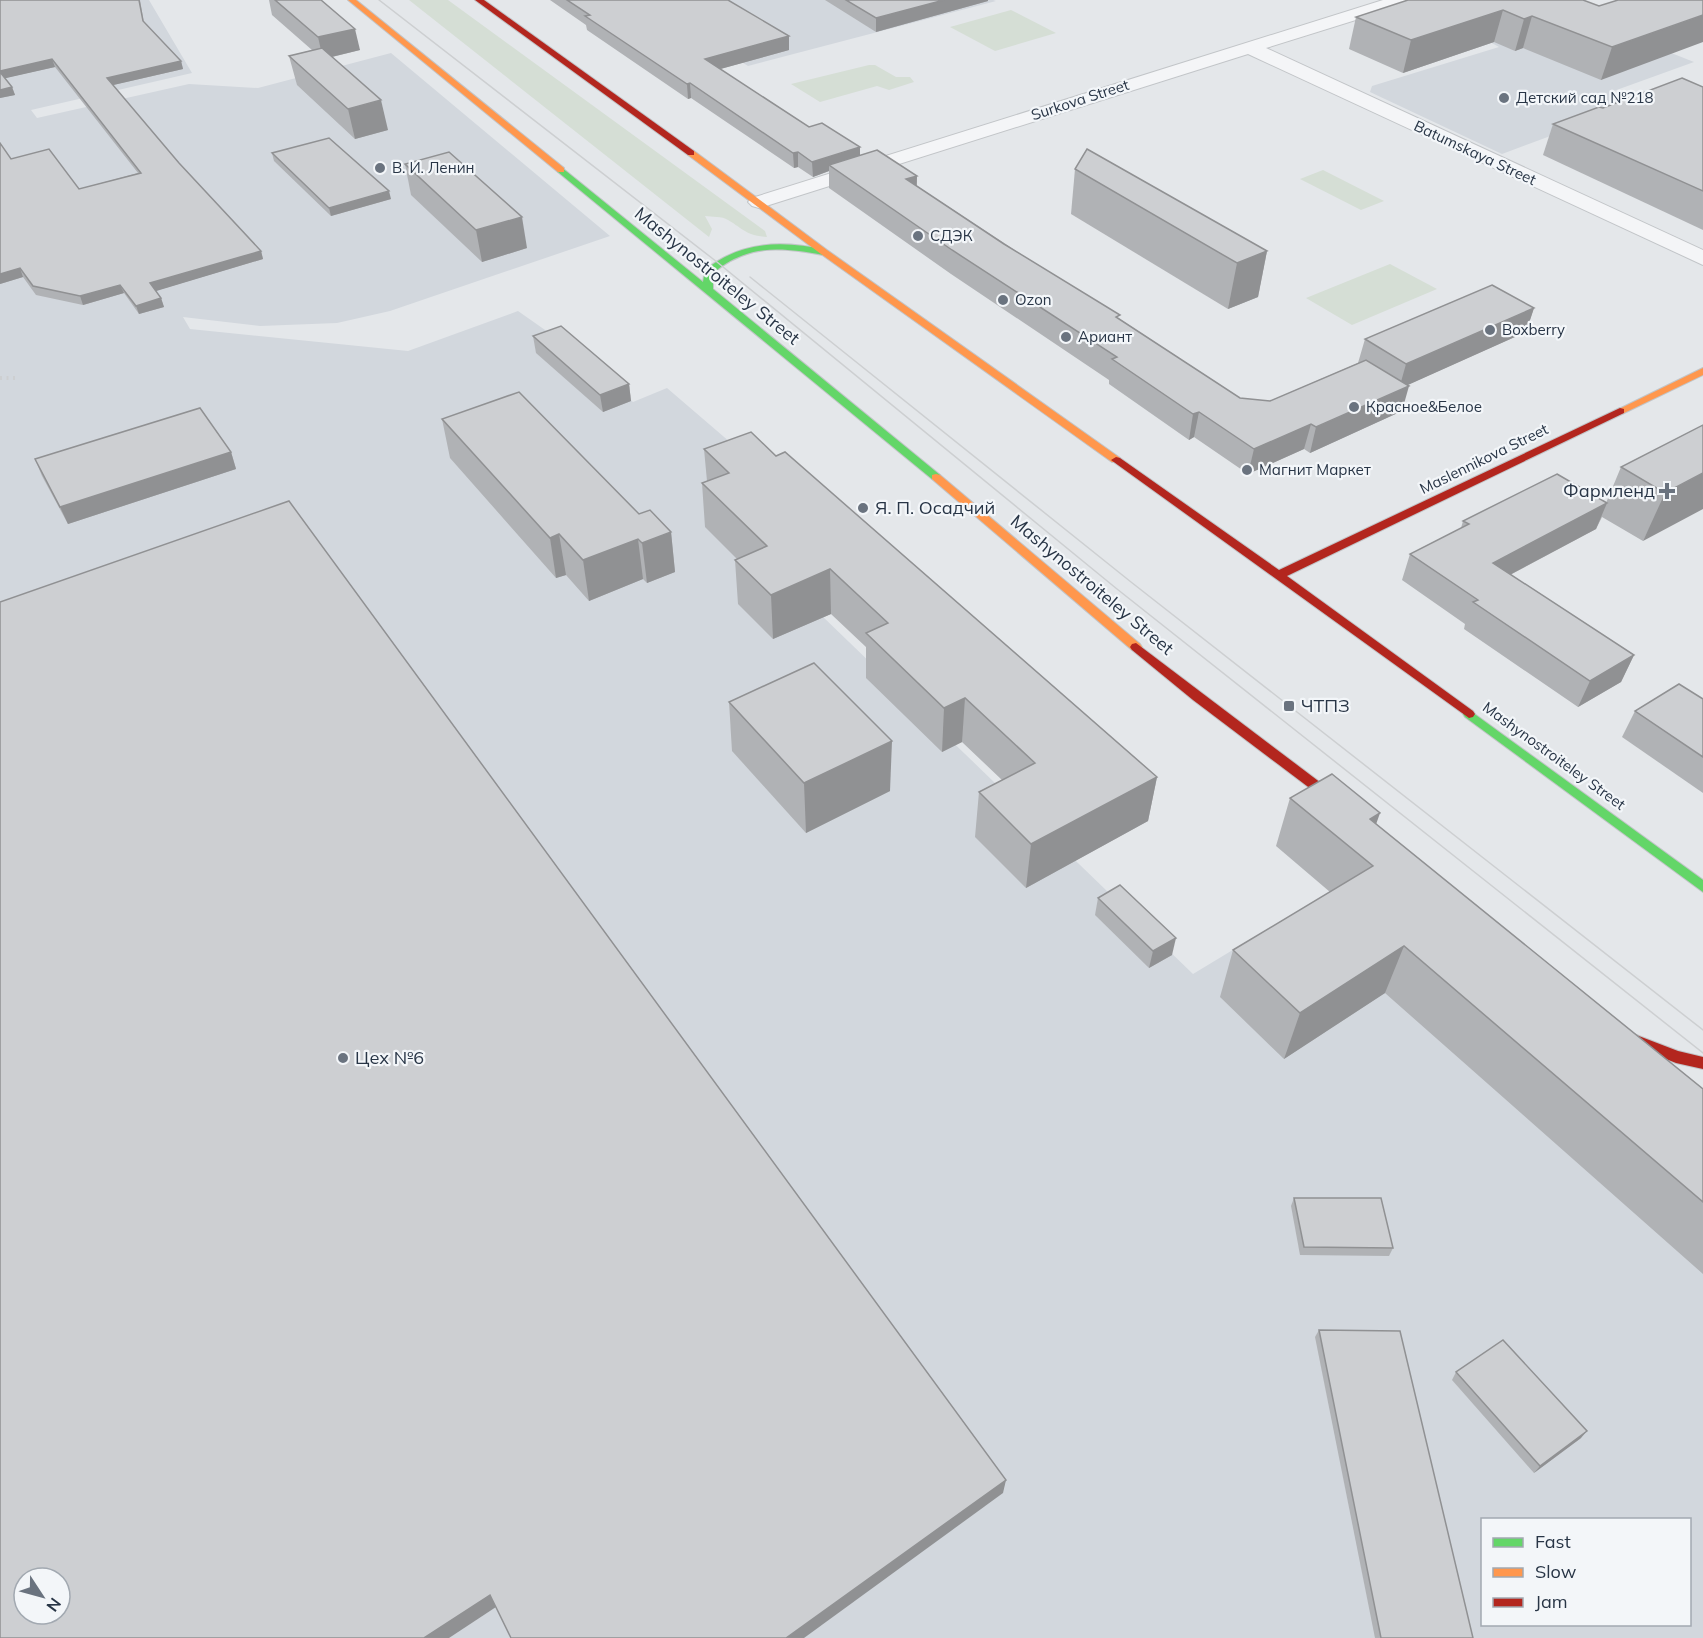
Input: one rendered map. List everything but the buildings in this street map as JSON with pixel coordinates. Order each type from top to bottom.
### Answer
[{"type":"main road","name":"Mashynostroiteley Street","points":[[352,0],[952,490],[1189,690],[1308,778],[1362,822]]},
{"type":"main road","name":"Mashynostroiteley Street","points":[[479,0],[759,202],[824,252],[1279,575],[1703,887]]},
{"type":"main road","points":[[708,291],[708,272],[724,256],[739,250],[779,245],[824,252]]},
{"type":"main road","name":"Maslennikova Street","points":[[1279,575],[1703,371]]},
{"type":"main road","points":[[1667,1069],[1626,1036],[1676,1057],[1703,1063]]},
{"type":"street","name":"Surkova Street","points":[[759,202],[1401,0]]},
{"type":"street","name":"Batumskaya Street","points":[[1248,47],[1703,258]]},
{"type":"shaded area","points":[[55,0],[149,0],[192,73],[31,110],[37,118],[189,84],[258,88],[391,53],[610,236],[390,311],[337,323],[260,326],[183,317],[190,329],[408,351],[518,311],[565,344],[633,402],[667,388],[815,515],[737,534],[1193,974],[1375,864],[1703,1138],[1703,1638],[0,1638],[0,11]]},
{"type":"shaded area","points":[[409,0],[448,0],[765,231],[767,237],[749,233],[726,219],[705,216],[712,229],[709,237]]},
{"type":"shaded area","points":[[675,0],[996,1],[748,66],[653,5]]},
{"type":"shaded area","points":[[1011,10],[1056,33],[995,51],[950,27]]},
{"type":"shaded area","name":"Детский сад №218","points":[[1573,14],[1694,62],[1611,92],[1637,104],[1502,154],[1370,92],[1372,86],[1499,47],[1490,42]]},
{"type":"shaded area","points":[[875,65],[896,77],[910,77],[914,82],[889,90],[877,86],[820,102],[791,84]]},
{"type":"shaded area","points":[[1323,170],[1384,201],[1361,210],[1300,179]]},
{"type":"shaded area","points":[[1390,264],[1437,289],[1352,325],[1306,298]]},
{"type":"tram line","points":[[379,0],[717,262],[1117,589],[1703,1053]]},
{"type":"tram line","points":[[750,277],[1131,582],[1703,1030]]},
{"type":"railway","points":[[0,378],[18,378]]},
{"type":"traffic: fast","points":[[561,170],[936,477]]},
{"type":"traffic: fast","points":[[708,291],[708,272],[721,262],[748,250],[777,246],[823,252]]},
{"type":"traffic: fast","points":[[1469,714],[1703,887]]},
{"type":"traffic: slow","points":[[352,0],[561,170]]},
{"type":"traffic: slow","points":[[691,153],[824,252],[1116,460]]},
{"type":"traffic: slow","points":[[1620,411],[1703,371]]},
{"type":"traffic: slow","points":[[936,477],[1136,647]]},
{"type":"traffic: jam","points":[[479,0],[691,153]]},
{"type":"traffic: jam","points":[[1279,575],[1620,411]]},
{"type":"traffic: jam","points":[[1116,460],[1346,623],[1469,714]]},
{"type":"traffic: jam","points":[[1136,647],[1197,697],[1349,811]]},
{"type":"traffic: jam","points":[[1631,1039],[1676,1057],[1703,1063]]},
{"type":"place","name":"Детский сад №218","points":[[1504,98]]},
{"type":"place","name":"В. И. Ленин","points":[[380,168]]},
{"type":"place","name":"СДЭК","points":[[918,236]]},
{"type":"place","name":"Ozon","points":[[1003,300]]},
{"type":"place","name":"Boxberry","points":[[1490,330]]},
{"type":"place","name":"Ариант","points":[[1066,337]]},
{"type":"place","name":"Красное&Белое","points":[[1354,407]]},
{"type":"place","name":"Магнит Маркет","points":[[1247,470]]},
{"type":"place","name":"Фармленд","points":[[1667,491]]},
{"type":"place","name":"Я. П. Осадчий","points":[[863,508]]},
{"type":"place","name":"ЧТПЗ","points":[[1289,706]]},
{"type":"place","name":"Цех №6","points":[[343,1058]]}]
